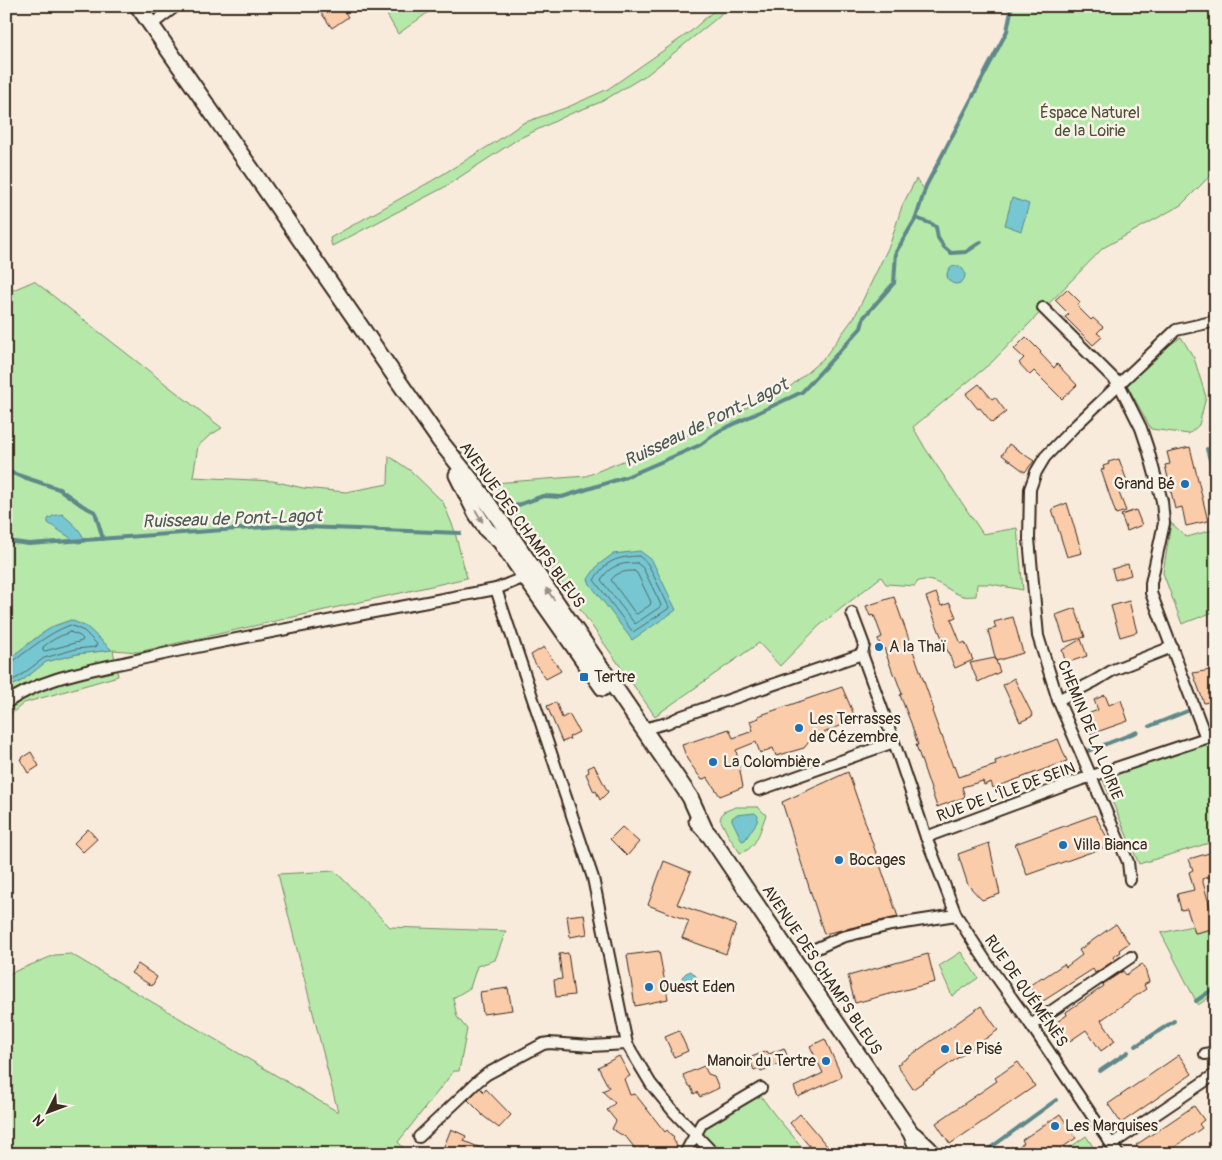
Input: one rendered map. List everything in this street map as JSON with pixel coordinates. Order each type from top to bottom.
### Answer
[{"type":"main road","name":"AVENUE DES CHAMPS BLEUS","points":[[138,6],[440,441],[475,485],[528,572],[622,716],[683,806],[704,828]]},
{"type":"main road","name":"AVENUE DES CHAMPS BLEUS","points":[[528,572],[643,729],[690,798],[704,828],[910,1133],[920,1154]]},
{"type":"main road","name":"AVENUE DES CHAMPS BLEUS","points":[[622,716],[628,719],[638,733],[643,729]]},
{"type":"main road","name":"AVENUE DES CHAMPS BLEUS","points":[[910,1133],[929,1148],[932,1154]]},
{"type":"street","points":[[151,25],[176,6]]},
{"type":"street","points":[[1044,308],[1119,384],[1141,428],[1162,501],[1164,524],[1151,583],[1151,593],[1206,738]]},
{"type":"street","name":"CHEMIN DE LA LOIRIE","points":[[1130,880],[1128,862],[1058,700],[1038,636],[1029,538],[1030,489],[1036,472],[1045,457],[1176,330],[1216,322]]},
{"type":"street","points":[[6,703],[30,689],[50,681],[83,672],[292,627],[496,589],[518,580],[528,572]]},
{"type":"street","points":[[496,589],[593,878],[627,1044],[651,1084],[674,1112],[714,1154]]},
{"type":"street","name":"RUE DE L'ÎLE DE SEIN","points":[[852,613],[864,645],[862,654],[926,836],[1077,781],[1206,738],[1216,729]]},
{"type":"street","points":[[1058,700],[1113,670],[1172,647]]},
{"type":"street","points":[[643,729],[667,723],[682,716],[862,654]]},
{"type":"street","points":[[759,790],[894,742]]},
{"type":"street","name":"RUE DE QUÉMÉNÈS","points":[[926,836],[956,915],[1118,1154]]},
{"type":"street","points":[[815,949],[842,937],[891,926],[956,915]]},
{"type":"street","points":[[1031,1025],[1131,957]]},
{"type":"street","points":[[419,1137],[478,1081],[543,1044],[591,1046],[627,1044]]},
{"type":"street","points":[[1205,1054],[1216,1052]]},
{"type":"street","points":[[1112,1144],[1214,1075]]},
{"type":"street","points":[[685,1154],[702,1123],[761,1088]]},
{"type":"green space","points":[[382,6],[437,6],[398,34]]},
{"type":"green space","points":[[719,6],[728,6],[717,18],[648,74],[601,102],[570,114],[518,139],[443,188],[332,246],[330,238],[435,179],[523,123],[568,107],[608,89],[690,32]]},
{"type":"green space","name":"Éspace Naturel de la Loirie","points":[[1012,6],[1216,6],[1216,170],[1181,205],[1103,248],[992,362],[913,427],[983,534],[1017,528],[1023,590],[991,584],[977,584],[976,596],[965,596],[929,580],[917,582],[915,586],[886,584],[881,577],[819,626],[780,666],[759,643],[655,716],[494,483],[586,476],[702,429],[791,386],[824,358],[855,316],[890,244],[902,206],[916,179],[926,191],[926,186],[1007,31]]},
{"type":"green space","points":[[34,281],[222,428],[198,446],[193,477],[273,481],[303,488],[346,492],[388,484],[389,456],[411,471],[443,502],[454,529],[467,578],[138,652],[113,650],[118,676],[24,703],[6,718],[6,689],[23,680],[45,662],[77,654],[111,650],[71,620],[54,626],[6,661],[6,293]]},
{"type":"green space","points":[[1181,337],[1194,358],[1206,397],[1199,425],[1189,434],[1151,429],[1127,385],[1160,352]]},
{"type":"green space","points":[[1171,523],[1187,537],[1216,529],[1216,611],[1182,624],[1163,573]]},
{"type":"green space","points":[[1216,729],[1216,841],[1139,864],[1100,773]]},
{"type":"green space","points":[[736,807],[758,807],[766,815],[760,833],[754,843],[746,851],[740,853],[720,819],[723,812]]},
{"type":"green space","points":[[335,871],[390,927],[506,931],[495,960],[477,966],[470,988],[453,998],[457,1017],[467,1029],[459,1071],[454,1071],[398,1142],[409,1154],[6,1154],[6,975],[55,955],[71,954],[338,1112],[278,874]]},
{"type":"green space","points":[[1192,926],[1195,933],[1216,928],[1216,993],[1198,1005],[1161,933]]},
{"type":"green space","points":[[961,952],[978,978],[952,996],[939,966]]},
{"type":"green space","points":[[760,1095],[808,1154],[723,1154],[703,1134],[703,1128]]},
{"type":"green space","points":[[1086,1136],[1098,1154],[1061,1154]]},
{"type":"water","points":[[1012,198],[1029,204],[1021,231],[1005,225]]},
{"type":"water","points":[[956,266],[962,269],[965,275],[962,281],[956,284],[950,281],[947,275],[950,269]]},
{"type":"water","points":[[62,514],[79,530],[85,542],[78,543],[48,523],[48,519]]},
{"type":"water","points":[[640,551],[652,560],[676,610],[632,640],[588,579],[598,565],[613,554]]},
{"type":"water","points":[[71,620],[87,627],[112,650],[77,654],[46,662],[23,680],[6,689],[6,661],[54,626]]},
{"type":"water","points":[[755,813],[758,816],[757,822],[745,840],[742,841],[732,818],[736,815]]},
{"type":"water","points":[[691,971],[696,976],[696,983],[693,986],[684,984],[682,977]]},
{"type":"building","points":[[316,6],[341,6],[348,17],[332,28]]},
{"type":"building","points":[[1067,289],[1080,302],[1077,306],[1091,320],[1093,318],[1103,327],[1097,333],[1102,337],[1093,345],[1065,317],[1069,314],[1055,300]]},
{"type":"building","points":[[1026,337],[1054,368],[1057,364],[1077,385],[1062,399],[1034,371],[1030,375],[1019,363],[1024,358],[1014,349]]},
{"type":"building","points":[[979,384],[992,399],[995,397],[1006,412],[992,423],[966,394]]},
{"type":"building","points":[[1009,444],[1034,461],[1025,472],[1002,455]]},
{"type":"building","name":"Grand Bé","points":[[1190,447],[1208,521],[1186,526],[1182,507],[1175,509],[1165,465],[1170,464],[1167,452]]},
{"type":"building","points":[[1119,459],[1127,481],[1116,485],[1126,511],[1116,514],[1101,470],[1104,469],[1103,466],[1109,464],[1108,462]]},
{"type":"building","points":[[1067,503],[1082,553],[1067,557],[1052,509]]},
{"type":"building","points":[[1136,510],[1142,525],[1127,531],[1121,515]]},
{"type":"building","points":[[1128,564],[1131,575],[1115,580],[1112,569]]},
{"type":"building","points":[[936,593],[941,606],[950,603],[956,617],[951,619],[961,644],[965,642],[973,660],[955,668],[926,597]]},
{"type":"building","points":[[894,597],[934,710],[932,711],[958,777],[996,765],[995,761],[1058,739],[1067,761],[993,788],[991,782],[984,785],[983,781],[962,787],[965,797],[937,807],[916,745],[918,745],[911,723],[900,695],[902,694],[884,648],[881,648],[878,639],[882,637],[874,615],[870,616],[866,606]]},
{"type":"building","points":[[1129,601],[1137,632],[1120,637],[1111,606]]},
{"type":"building","points":[[1075,608],[1085,637],[1065,642],[1056,615]]},
{"type":"building","points":[[1013,617],[1023,653],[996,661],[988,630],[996,628],[994,622]]},
{"type":"building","points":[[1081,639],[1087,656],[1066,663],[1062,650]]},
{"type":"building","points":[[544,647],[561,671],[546,679],[531,655]]},
{"type":"building","points":[[995,658],[1000,672],[978,682],[970,663]]},
{"type":"building","points":[[1216,669],[1216,700],[1204,703],[1193,673]]},
{"type":"building","points":[[1014,678],[1033,716],[1020,722],[1003,685]]},
{"type":"building","points":[[842,687],[856,719],[812,738],[804,748],[776,756],[773,748],[760,753],[756,742],[736,750],[743,787],[720,796],[707,777],[702,780],[687,759],[682,745],[729,729],[733,738],[753,731],[750,721],[759,718],[758,716]]},
{"type":"building","points":[[1105,695],[1109,705],[1121,700],[1128,721],[1091,734],[1085,715],[1098,710],[1094,700]]},
{"type":"building","points":[[556,702],[562,718],[569,714],[579,732],[562,742],[547,706]]},
{"type":"building","points":[[31,752],[39,766],[28,773],[20,759]]},
{"type":"building","points":[[594,765],[608,792],[600,800],[586,774],[589,772],[588,768]]},
{"type":"building","name":"Bocages","points":[[848,772],[898,917],[824,934],[782,802]]},
{"type":"building","name":"Villa Bianca","points":[[1095,815],[1111,845],[1027,875],[1015,844]]},
{"type":"building","points":[[622,827],[639,842],[627,856],[610,839]]},
{"type":"building","points":[[88,829],[97,839],[83,852],[74,843]]},
{"type":"building","points":[[989,843],[1000,894],[982,900],[968,885],[958,854]]},
{"type":"building","points":[[1216,851],[1216,875],[1202,879],[1216,928],[1195,933],[1187,909],[1181,910],[1177,894],[1194,890],[1189,872],[1193,870],[1189,859]]},
{"type":"building","points":[[664,861],[691,872],[677,904],[736,925],[726,954],[682,938],[689,921],[648,905]]},
{"type":"building","points":[[584,914],[587,934],[570,937],[567,916]]},
{"type":"building","points":[[1116,924],[1129,943],[1119,950],[1121,952],[1113,957],[1115,960],[1095,973],[1093,969],[1040,1003],[1029,986],[1064,964],[1066,967],[1082,955],[1079,950]]},
{"type":"building","name":"Ouest Eden","points":[[659,951],[668,999],[635,1006],[627,955]]},
{"type":"building","points":[[568,953],[574,995],[556,997],[554,980],[562,979],[559,954]]},
{"type":"building","points":[[928,954],[935,982],[855,1003],[848,976]]},
{"type":"building","points":[[138,964],[157,977],[152,986],[131,973]]},
{"type":"building","points":[[1142,964],[1149,982],[1144,985],[1146,989],[1101,1020],[1115,1041],[1101,1051],[1086,1030],[1067,1043],[1054,1024],[1067,1015],[1066,1012],[1104,986],[1103,984],[1123,971],[1126,975]]},
{"type":"building","points":[[508,988],[512,1010],[483,1014],[480,992]]},
{"type":"building","name":"Le Pisé","points":[[981,1006],[998,1030],[913,1089],[897,1065]]},
{"type":"building","points":[[679,1031],[688,1051],[674,1057],[665,1037]]},
{"type":"building","name":"Manoir du Tertre","points":[[825,1039],[842,1077],[798,1097],[794,1087],[823,1073],[810,1046]]},
{"type":"building","name":"Manoir du Tertre","points":[[784,1048],[789,1060],[761,1071],[759,1068],[754,1070],[749,1058],[767,1051],[769,1054]]},
{"type":"building","points":[[1179,1055],[1192,1074],[1121,1123],[1108,1104]]},
{"type":"building","points":[[619,1056],[630,1076],[624,1079],[630,1095],[635,1094],[665,1132],[667,1130],[674,1138],[677,1146],[668,1154],[647,1154],[642,1147],[637,1151],[627,1138],[612,1129],[616,1121],[607,1110],[615,1103],[602,1091],[609,1088],[598,1067]]},
{"type":"building","name":"Le Pisé","points":[[1018,1062],[1035,1086],[950,1144],[936,1123],[997,1081],[995,1078]]},
{"type":"building","points":[[704,1066],[708,1074],[714,1076],[719,1088],[700,1097],[697,1092],[694,1094],[683,1075]]},
{"type":"building","points":[[480,1088],[484,1092],[486,1089],[511,1115],[499,1128],[482,1115],[468,1100]]},
{"type":"building","points":[[1194,1106],[1204,1120],[1199,1124],[1202,1128],[1165,1154],[1143,1154],[1136,1145]]},
{"type":"building","points":[[800,1114],[827,1146],[819,1154],[816,1154],[790,1123]]},
{"type":"building","name":"Les Marquises","points":[[1060,1114],[1076,1138],[1053,1154],[1009,1154],[1024,1143],[1022,1140]]},
{"type":"building","points":[[451,1129],[466,1136],[464,1141],[495,1154],[441,1154]]},
{"type":"waterway","name":"Ruisseau de Pont-Lagot","points":[[510,508],[543,496],[562,497],[626,477],[700,445],[719,431],[802,392],[861,328],[864,317],[894,283],[896,252],[916,218],[926,186],[1007,31],[1012,6]]},
{"type":"waterway","points":[[916,218],[936,227],[938,238],[951,253],[966,252],[981,242]]},
{"type":"waterway","points":[[1207,449],[1216,481]]},
{"type":"waterway","points":[[6,471],[59,489],[95,512],[103,539]]},
{"type":"waterway","name":"Ruisseau de Pont-Lagot","points":[[6,541],[29,544],[280,526],[460,533]]},
{"type":"waterway","points":[[1150,726],[1190,710]]},
{"type":"waterway","points":[[1088,751],[1137,732]]},
{"type":"waterway","points":[[1196,1001],[1216,987]]},
{"type":"waterway","points":[[1136,1046],[1174,1021]]},
{"type":"waterway","points":[[1100,1071],[1128,1052]]},
{"type":"waterway","points":[[982,1154],[1056,1100]]},
{"type":"place","name":"Grand Bé","points":[[1185,484]]},
{"type":"place","name":"A la Thaï","points":[[879,647]]},
{"type":"place","name":"Tertre","points":[[584,677]]},
{"type":"place","name":"Les Terrasses de Cézembre","points":[[799,728]]},
{"type":"place","name":"La Colombière","points":[[713,762]]},
{"type":"place","name":"Villa Bianca","points":[[1063,845]]},
{"type":"place","name":"Bocages","points":[[839,860]]},
{"type":"place","name":"Ouest Eden","points":[[649,987]]},
{"type":"place","name":"Le Pisé","points":[[945,1049]]},
{"type":"place","name":"Manoir du Tertre","points":[[826,1061]]},
{"type":"place","name":"Les Marquises","points":[[1055,1126]]}]
